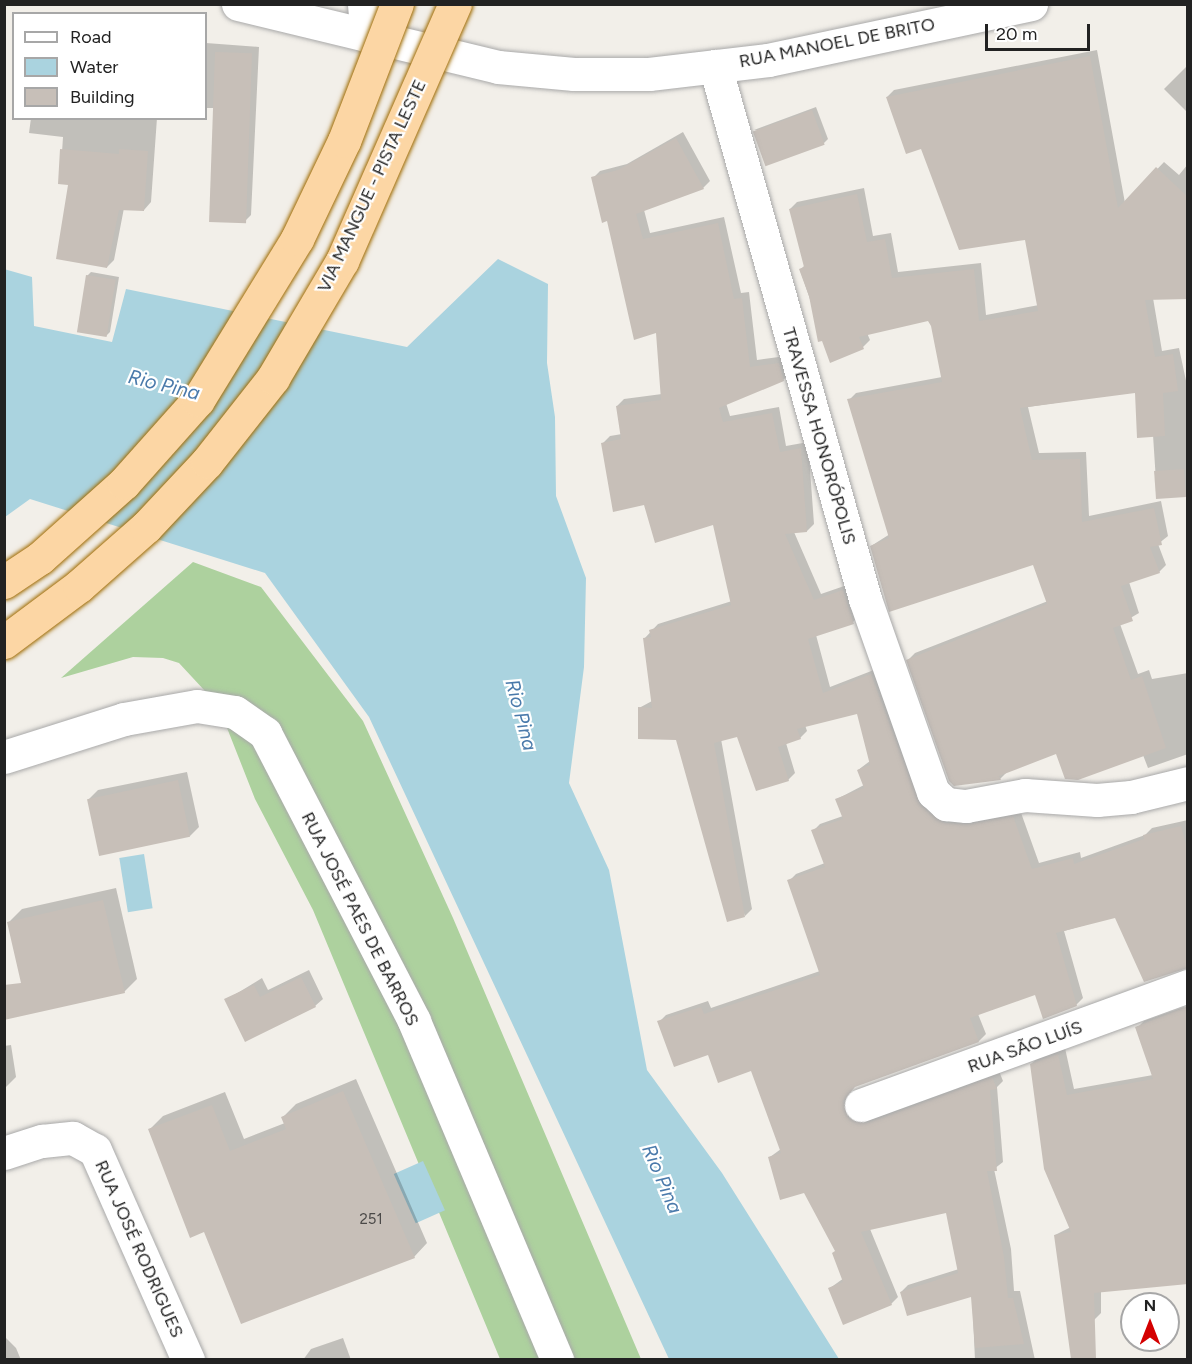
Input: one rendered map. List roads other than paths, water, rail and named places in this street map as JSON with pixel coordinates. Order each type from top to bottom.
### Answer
[{"type":"main road","points":[[4,582],[40,558],[124,483],[198,400],[297,239],[344,141],[397,4]]},
{"type":"main road","name":"VIA MANGUE - PISTA LESTE","points":[[4,642],[79,586],[146,527],[207,462],[273,378],[342,261],[455,4]]},
{"type":"street","name":"RUA MANOEL DE BRITO","points":[[238,4],[366,20],[498,67],[574,74],[650,74],[768,60],[1031,4]]},
{"type":"street","name":"TRAVESSA HONORÓPOLIS","points":[[714,66],[865,599],[933,792],[940,801],[966,806],[1025,795],[1096,800],[1131,797],[1188,783]]},
{"type":"street","name":"RUA JOSÉ PAES DE BARROS","points":[[4,757],[124,719],[197,706],[235,712],[265,733],[414,1021],[557,1359]]},
{"type":"street","name":"RUA SÃO LUÍS","points":[[861,1105],[1188,986]]},
{"type":"street","name":"RUA JOSÉ RODRIGUES","points":[[8,1159],[42,1141],[73,1138],[94,1150],[188,1359]]},
{"type":"water","name":"Rio Pina","points":[[498,259],[548,284],[547,363],[555,417],[556,496],[586,578],[584,667],[569,783],[609,870],[647,1070],[722,1173],[839,1359],[669,1359],[369,717],[265,573],[30,499],[5,517],[4,269],[32,277],[34,326],[112,342],[126,289],[407,347]]},
{"type":"water","points":[[144,854],[153,908],[128,912],[119,858]]},
{"type":"water","points":[[423,1161],[445,1210],[416,1223],[394,1174]]}]
